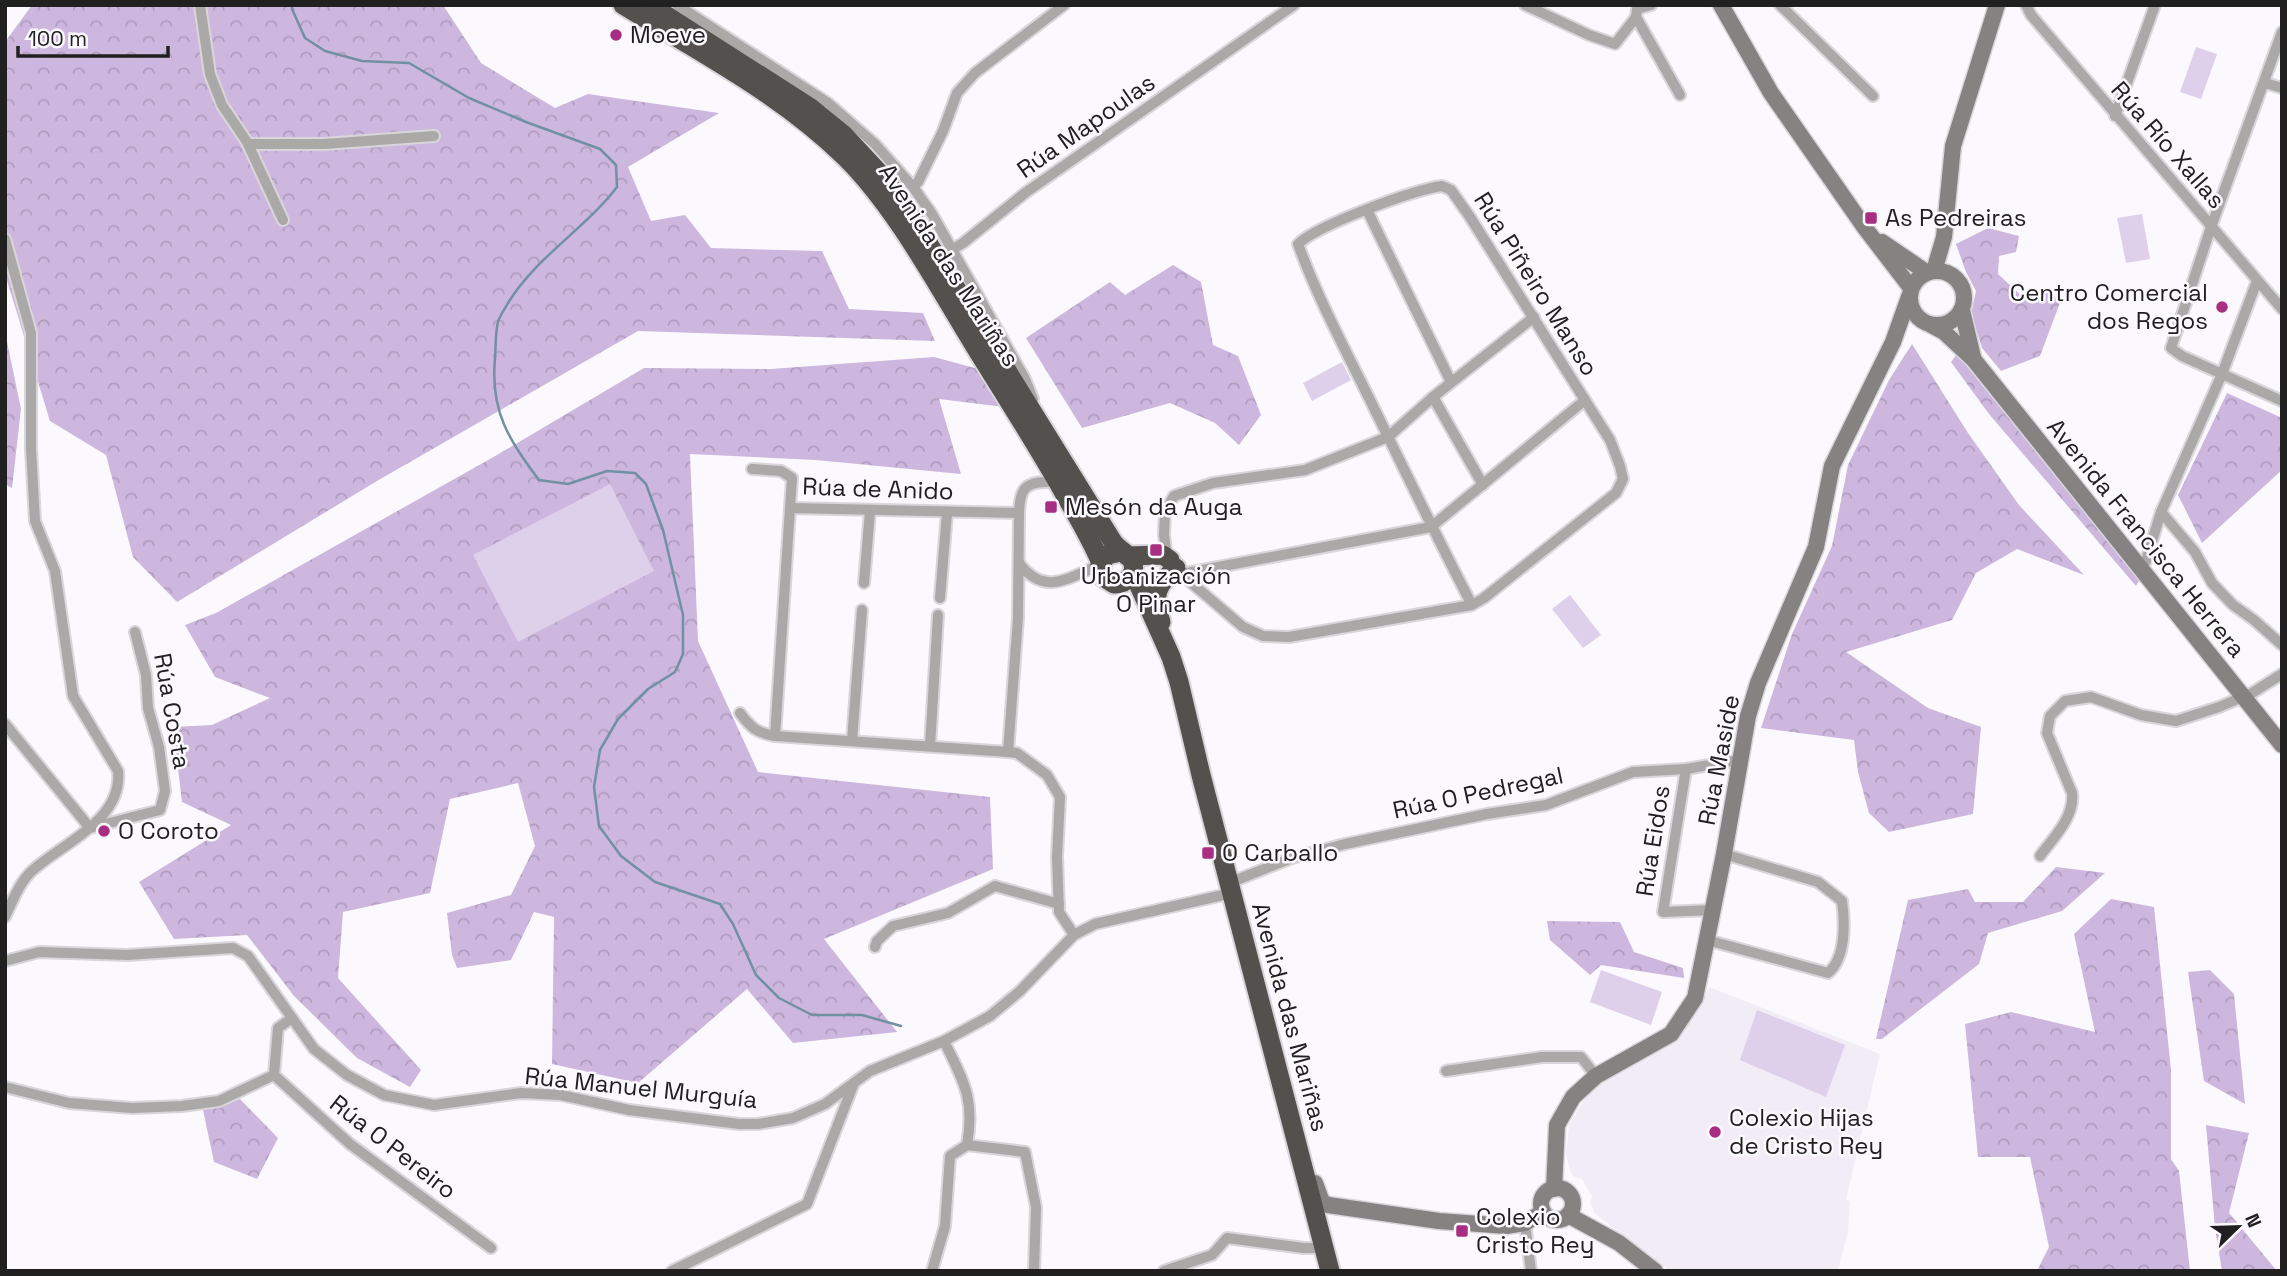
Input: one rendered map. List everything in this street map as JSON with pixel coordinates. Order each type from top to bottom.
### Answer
[{"type":"highway","name":"Avenida das Mariñas","points":[[623,5],[777,101],[811,126],[846,158],[904,233],[1045,458],[1101,564]]},
{"type":"highway","name":"Avenida das Mariñas","points":[[650,5],[811,108],[843,134],[876,169],[920,230],[1046,435],[1129,563],[1171,657],[1179,682],[1330,1271]]},
{"type":"highway","points":[[1129,563],[1124,583],[1114,584],[1103,577],[1101,564],[1111,553],[1129,563],[1174,569],[1156,598],[1171,657]]},
{"type":"highway","name":"Avenida das Mariñas","points":[[1114,584],[1137,606],[1153,633],[1201,775]]},
{"type":"street","points":[[200,5],[210,74],[222,105],[248,144],[283,220]]},
{"type":"street","name":"Avenida das Mariñas","points":[[677,5],[828,103],[874,144],[913,187],[953,249],[969,282],[1026,379],[1046,435]]},
{"type":"street","points":[[913,187],[943,131],[957,93],[975,73],[1065,5]]},
{"type":"street","name":"Rúa Mapoulas","points":[[953,249],[1026,193],[1294,5]]},
{"type":"street","points":[[1525,5],[1615,44],[1636,17],[1637,9],[1651,5]]},
{"type":"street","points":[[1721,5],[1771,93],[1910,292],[1912,311],[1927,323],[1949,323],[1962,310],[1964,302],[1962,286],[1951,275],[1944,237],[1953,146],[1997,5]]},
{"type":"street","points":[[1780,5],[1873,96]]},
{"type":"street","name":"Rúa Río Xallas","points":[[2026,5],[2031,15],[2115,116],[2282,309]]},
{"type":"street","points":[[2115,116],[2155,5]]},
{"type":"street","points":[[1636,17],[1680,94]]},
{"type":"street","points":[[2282,32],[2211,227],[2171,348],[2182,356],[2282,401]]},
{"type":"street","points":[[2265,83],[2282,88]]},
{"type":"street","points":[[248,144],[324,144],[434,136]]},
{"type":"street","name":"Rúa Piñeiro Manso","points":[[1174,569],[1243,627],[1263,636],[1289,637],[1472,605],[1616,494],[1622,479],[1610,440],[1451,190],[1442,186],[1367,210],[1307,235],[1298,244],[1311,280],[1388,437]]},
{"type":"street","points":[[1367,210],[1451,382]]},
{"type":"street","points":[[1865,228],[1908,261],[1930,272],[1951,275]]},
{"type":"street","points":[[1910,292],[1915,281],[1930,272],[1944,237]]},
{"type":"street","points":[[5,239],[30,332],[30,449],[35,521],[55,571],[73,696],[118,771],[120,785],[106,810],[90,828],[30,871],[5,917]]},
{"type":"street","points":[[2141,568],[2146,561],[2161,512],[2222,374],[2257,281]]},
{"type":"street","name":"Rúa Maside","points":[[1554,1189],[1557,1125],[1573,1097],[1596,1076],[1671,1034],[1695,998],[1724,854],[1739,760],[1758,683],[1815,547],[1832,466],[1893,342],[1910,292]]},
{"type":"street","name":"Avenida Francisca Herrera","points":[[1962,310],[1973,360]]},
{"type":"street","points":[[1534,317],[1451,382],[1388,437],[1305,470],[1213,483],[1174,496],[1165,512],[1164,535],[1174,569],[1431,527],[1585,400]]},
{"type":"street","name":"Rúa Maside","points":[[1893,342],[1927,323]]},
{"type":"street","name":"Avenida Francisca Herrera","points":[[1927,323],[1944,332],[1973,360],[2282,744]]},
{"type":"street","points":[[1433,397],[1483,485]]},
{"type":"street","points":[[1388,437],[1472,605]]},
{"type":"street","points":[[1045,458],[1047,482],[1070,516],[1083,526]]},
{"type":"street","points":[[752,469],[781,471],[792,478],[790,508]]},
{"type":"street","points":[[1008,752],[1018,618],[1020,501],[1025,487],[1033,482],[1047,482]]},
{"type":"street","name":"Rúa de Anido","points":[[775,736],[790,508],[1019,513]]},
{"type":"street","points":[[864,583],[870,511]]},
{"type":"street","points":[[2161,512],[2195,552],[2212,583],[2232,605],[2282,645]]},
{"type":"street","points":[[940,598],[947,513]]},
{"type":"street","points":[[1019,563],[1028,575],[1044,583],[1062,580],[1101,564]]},
{"type":"street","points":[[852,741],[862,610]]},
{"type":"street","points":[[930,746],[938,615]]},
{"type":"street","name":"Rúa Costa","points":[[90,828],[160,810],[165,792],[159,747],[148,708],[146,675],[135,632]]},
{"type":"street","points":[[2040,856],[2071,813],[2074,802],[2073,793],[2048,733],[2050,716],[2065,701],[2091,697],[2141,715],[2176,721],[2244,697],[2282,674]]},
{"type":"street","points":[[740,713],[759,733],[775,736],[1017,753],[1048,775],[1060,797],[1057,858],[1059,912],[1074,936]]},
{"type":"street","points":[[5,724],[90,828]]},
{"type":"street","name":"Rúa O Pedregal","points":[[1231,888],[1292,858],[1345,844],[1487,814],[1546,805],[1633,772],[1686,769],[1739,760]]},
{"type":"street","name":"Rúa Eidos","points":[[1686,769],[1662,912],[1713,910]]},
{"type":"street","points":[[1707,940],[1828,973],[1838,960],[1845,921],[1842,901],[1818,882],[1724,854]]},
{"type":"street","points":[[875,947],[877,941],[893,926],[948,913],[995,886],[1059,904]]},
{"type":"street","name":"Rúa Manuel Murguía","points":[[5,961],[39,952],[127,955],[233,948],[248,956],[314,1049],[347,1075],[384,1095],[434,1105],[521,1093],[561,1095],[629,1110],[738,1124],[758,1124],[793,1118],[825,1104],[870,1071],[944,1041],[990,1016],[1020,991],[1074,936],[1095,924],[1183,905],[1231,888]]},
{"type":"street","points":[[5,1087],[69,1103],[132,1108],[182,1107],[219,1101],[274,1075],[278,1028],[292,1018]]},
{"type":"street","points":[[944,1041],[966,1085],[971,1119],[967,1145]]},
{"type":"street","points":[[1446,1071],[1542,1057],[1581,1057],[1596,1076]]},
{"type":"street","name":"Rúa O Pereiro","points":[[274,1075],[350,1144],[491,1248]]},
{"type":"street","points":[[672,1271],[807,1204],[855,1082]]},
{"type":"street","points":[[1283,1090],[1298,1121],[1319,1197],[1328,1205],[1439,1221],[1506,1226],[1525,1223],[1543,1212]]},
{"type":"street","points":[[932,1271],[945,1226],[950,1156],[967,1145],[1025,1152],[1036,1207],[1034,1271]]},
{"type":"street","points":[[1554,1189],[1563,1190],[1570,1195],[1573,1206],[1568,1215],[1554,1220],[1543,1212],[1542,1197],[1554,1189]]},
{"type":"street","points":[[1338,1271],[1325,1221],[1335,1210],[1344,1207]]},
{"type":"street","points":[[1568,1215],[1619,1243],[1655,1271]]},
{"type":"street","points":[[1525,1223],[1531,1271]]},
{"type":"street","points":[[1164,1271],[1212,1255],[1227,1238],[1324,1248]]},
{"type":"shaded area","points":[[2196,47],[2217,54],[2201,99],[2180,92]]},
{"type":"shaded area","points":[[2142,214],[2150,259],[2126,263],[2117,218]]},
{"type":"shaded area","points":[[1342,362],[1351,380],[1312,401],[1303,383]]},
{"type":"shaded area","points":[[610,484],[654,571],[518,642],[473,555]]},
{"type":"shaded area","points":[[1570,595],[1601,635],[1583,648],[1552,609]]},
{"type":"shaded area","points":[[1601,970],[1662,992],[1651,1025],[1590,1002]]},
{"type":"shaded area","name":"Colexio Hijas de Cristo Rey","points":[[1709,987],[1880,1054],[1846,1200],[1850,1201],[1848,1232],[1838,1271],[1669,1271],[1594,1213],[1590,1202],[1592,1196],[1582,1179],[1574,1177],[1570,1170],[1566,1154],[1569,1125],[1588,1094],[1606,1077],[1657,1049],[1684,1029],[1698,1011]]},
{"type":"shaded area","points":[[1757,1010],[1845,1045],[1826,1097],[1740,1060]]},
{"type":"green space","points":[[32,5],[443,5],[481,63],[555,108],[588,94],[719,113],[628,167],[651,221],[685,215],[711,248],[822,251],[849,309],[923,313],[935,341],[638,331],[377,481],[177,602],[133,557],[106,455],[50,421],[5,274],[5,42]]},
{"type":"green space","points":[[1988,228],[2019,236],[2016,252],[1999,256],[1998,274],[2026,300],[2046,291],[2061,300],[2040,356],[2001,371],[1982,348],[1971,314],[1976,291],[1956,244]]},
{"type":"green space","points":[[1173,265],[1201,282],[1213,345],[1238,356],[1261,415],[1239,445],[1215,423],[1170,403],[1082,428],[1026,338],[1110,282],[1125,295]]},
{"type":"green space","points":[[5,332],[21,409],[12,488],[5,484]]},
{"type":"green space","points":[[1912,344],[1968,433],[2019,505],[2084,575],[2017,549],[1976,573],[1952,620],[1846,652],[1928,708],[1981,727],[1973,814],[1889,832],[1869,813],[1858,772],[1854,740],[1761,728],[1792,634],[1832,546],[1848,465],[1889,380]]},
{"type":"green space","points":[[1957,354],[2140,579],[2136,586],[1989,414],[1951,362]]},
{"type":"green space","points":[[934,357],[982,370],[1004,407],[939,399],[961,474],[816,460],[690,454],[698,641],[758,772],[990,797],[993,869],[824,939],[897,1032],[793,1043],[747,989],[638,1083],[552,1064],[554,917],[534,912],[511,960],[457,968],[452,955],[447,913],[511,895],[535,846],[518,783],[450,799],[430,893],[343,912],[338,978],[421,1070],[410,1087],[357,1058],[294,996],[247,935],[174,939],[139,882],[231,825],[182,802],[173,727],[212,725],[270,698],[215,677],[185,625],[216,613],[497,455],[644,368],[771,369]]},
{"type":"green space","points":[[2227,393],[2282,418],[2282,470],[2202,543],[2178,495]]},
{"type":"green space","points":[[2056,867],[2105,873],[2062,911],[1988,933],[1979,964],[1882,1039],[1876,1039],[1908,900],[1968,889],[1975,902],[2023,902]]},
{"type":"green space","points":[[2111,899],[2154,907],[2171,1070],[2171,1159],[2179,1171],[2190,1271],[2037,1271],[2049,1247],[2030,1157],[1978,1157],[1965,1024],[2011,1012],[2095,1032],[2074,934]]},
{"type":"green space","points":[[1547,921],[1620,922],[1634,952],[1683,968],[1684,978],[1601,965],[1590,975],[1550,940]]},
{"type":"green space","points":[[2210,970],[2234,994],[2245,1104],[2204,1081],[2188,972]]},
{"type":"green space","points":[[240,1099],[278,1138],[257,1179],[214,1162],[203,1110]]},
{"type":"green space","points":[[2206,1125],[2249,1133],[2229,1213],[2277,1271],[2222,1271],[2215,1228]]},
{"type":"waterway","points":[[292,5],[305,38],[325,51],[362,61],[409,63],[469,98],[600,149],[616,165],[617,187],[532,271],[501,314],[496,331],[494,377],[504,424],[519,452],[539,480],[568,484],[607,471],[635,473],[646,484],[663,530],[683,615],[683,654],[675,672],[648,689],[618,719],[600,750],[594,787],[599,826],[621,856],[655,882],[720,904],[733,924],[756,975],[779,998],[812,1015],[862,1015],[901,1026]]},
{"type":"place","name":"Moeve","points":[[616,35]]},
{"type":"place","name":"As Pedreiras","points":[[1871,218]]},
{"type":"place","name":"Centro Comercial dos Regos","points":[[2222,307]]},
{"type":"place","name":"Mesón da Auga","points":[[1051,507]]},
{"type":"place","name":"Urbanización O Pinar","points":[[1156,550]]},
{"type":"place","name":"O Coroto","points":[[104,831]]},
{"type":"place","name":"O Carballo","points":[[1208,853]]},
{"type":"place","name":"Colexio Hijas de Cristo Rey","points":[[1715,1132]]},
{"type":"place","name":"Colexio Cristo Rey","points":[[1462,1231]]}]
